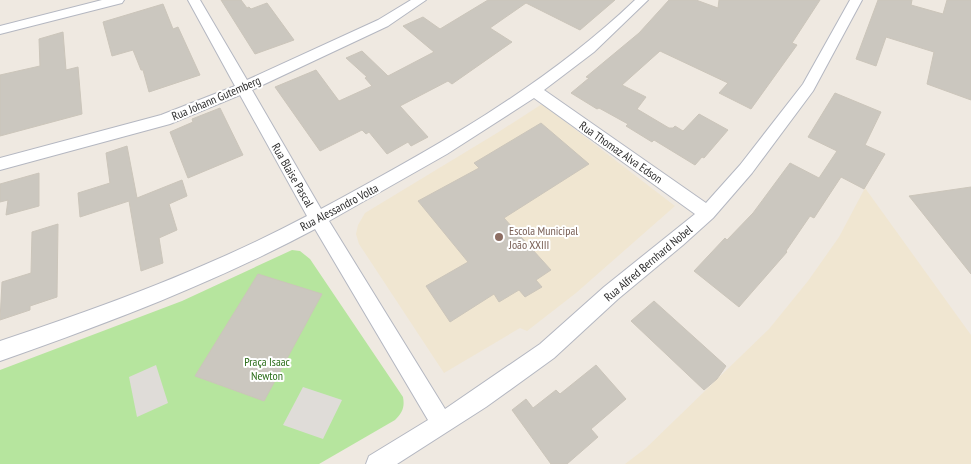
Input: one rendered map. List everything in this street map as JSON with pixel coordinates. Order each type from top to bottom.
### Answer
[{"type":"street","points":[[0,30],[118,0]]},
{"type":"street","name":"Rua Blaise Pascal","points":[[194,0],[318,219],[442,424]]},
{"type":"street","name":"Rua Johann Gutemberg","points":[[0,164],[165,120],[243,88],[383,23],[420,0]]},
{"type":"street","name":"Rua Alessandro Volta","points":[[0,351],[132,304],[246,255],[318,219],[431,156],[535,91],[606,34],[642,0]]},
{"type":"street","name":"Rua Alfred Bernhard Nobel","points":[[377,464],[442,424],[547,351],[611,293],[707,213],[746,169],[808,87],[856,0]]},
{"type":"street","name":"Rua Thomaz Alva Edson","points":[[535,91],[707,213]]},
{"type":"shaded area","name":"Escola Municipal João XXIII","points":[[542,104],[675,206],[576,293],[527,331],[520,328],[444,373],[359,244],[356,234],[358,225],[365,213]]},
{"type":"shaded area","points":[[865,188],[971,335],[971,464],[625,464],[646,448],[769,329],[808,281],[839,237]]},
{"type":"shaded area","points":[[156,365],[168,403],[137,417],[129,377]]},
{"type":"shaded area","points":[[303,387],[342,400],[323,439],[283,425]]},
{"type":"green space","name":"Praça Isaac Newton","points":[[292,250],[300,251],[310,259],[403,397],[404,404],[402,410],[395,420],[319,464],[0,464],[0,370],[182,301]]},
{"type":"building","points":[[221,0],[241,0],[247,8],[251,9],[267,3],[294,40],[255,54]]},
{"type":"building","points":[[488,0],[615,0],[580,30],[526,3],[490,28],[512,42],[452,84],[448,81],[400,106],[428,137],[411,146],[408,142],[387,154],[369,132],[366,134],[362,130],[320,151],[275,87],[316,70],[339,101],[372,86],[365,78],[367,77],[346,58],[362,51],[388,76],[434,52],[403,26],[423,17],[440,29]]},
{"type":"building","points":[[669,0],[696,0],[718,8],[719,0],[820,0],[792,43],[797,45],[751,109],[719,93],[728,83],[660,51],[622,85],[646,97],[637,109],[669,128],[675,126],[683,131],[699,114],[728,130],[704,158],[702,157],[695,165],[654,140],[652,142],[626,126],[628,124],[599,108],[597,109],[571,93],[589,78],[586,77],[639,33]]},
{"type":"building","points":[[878,0],[912,0],[911,5],[943,14],[947,0],[971,0],[971,100],[927,84],[934,52],[886,37],[876,66],[856,59]]},
{"type":"building","points":[[163,4],[173,29],[178,27],[200,75],[149,92],[143,70],[141,70],[133,50],[112,56],[103,22]]},
{"type":"building","points":[[63,32],[66,70],[78,67],[82,114],[0,136],[0,75],[40,66],[39,39]]},
{"type":"building","points":[[835,93],[881,112],[865,145],[885,154],[864,189],[841,177],[814,218],[810,216],[787,252],[739,307],[694,271],[725,238],[727,240],[753,213],[790,163],[819,178],[837,151],[808,137]]},
{"type":"building","points":[[220,108],[243,155],[188,178],[170,132],[193,122],[192,119]]},
{"type":"building","points":[[541,123],[589,164],[504,218],[551,270],[536,280],[542,287],[525,297],[519,290],[499,302],[494,294],[450,322],[426,286],[468,262],[418,201],[479,168],[474,163]]},
{"type":"building","points":[[127,146],[137,198],[182,180],[187,196],[169,204],[177,230],[159,238],[163,263],[141,271],[129,201],[80,217],[78,193],[110,183],[106,153]]},
{"type":"building","points":[[39,173],[39,206],[6,215],[8,200],[0,202],[0,184]]},
{"type":"building","points":[[971,187],[971,274],[909,196]]},
{"type":"building","points":[[58,224],[57,297],[30,306],[30,310],[0,320],[2,282],[31,273],[32,232]]},
{"type":"building","points":[[258,274],[322,294],[264,401],[195,376]]},
{"type":"building","points":[[654,301],[726,366],[717,379],[704,390],[631,321]]},
{"type":"building","points":[[596,365],[626,399],[591,429],[598,437],[567,464],[551,464],[512,410],[526,399],[533,408],[556,390],[560,394]]},
{"type":"place","name":"Escola Municipal João XXIII","points":[[499,237]]}]
